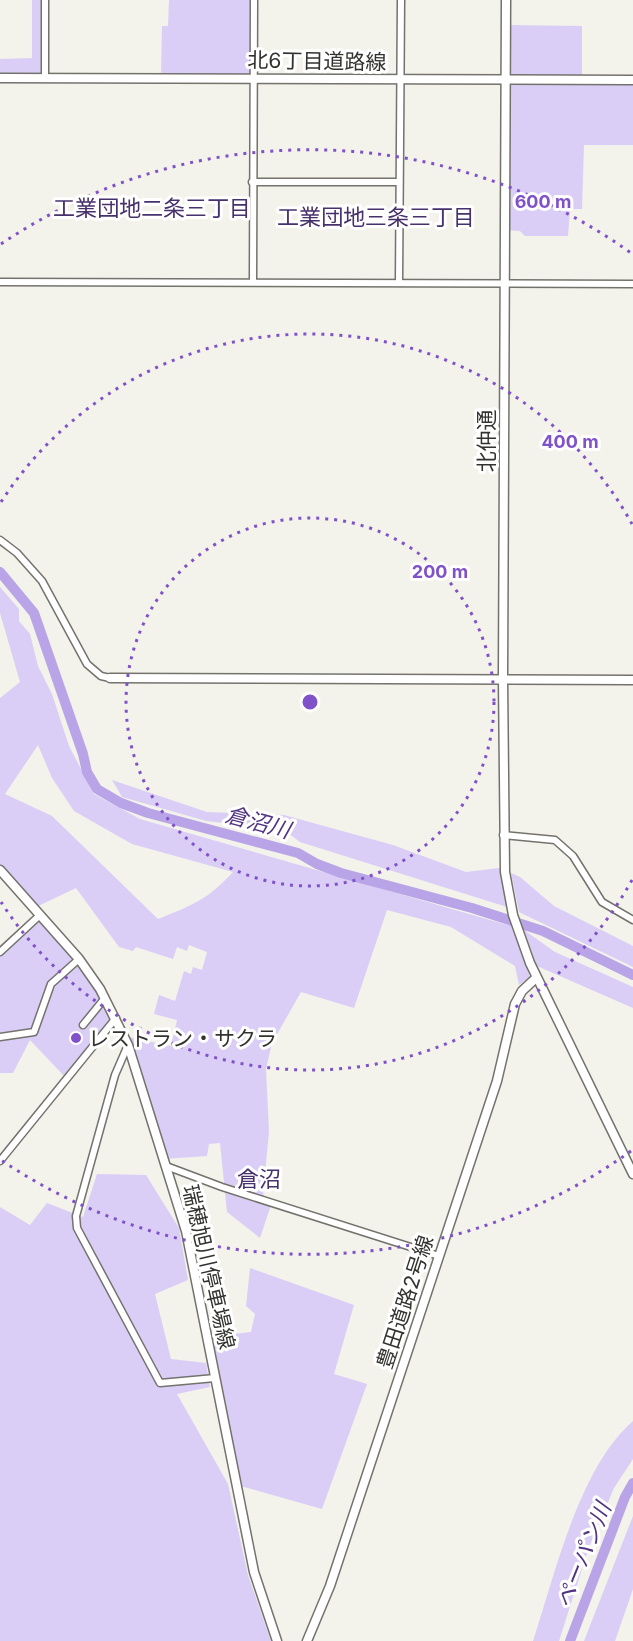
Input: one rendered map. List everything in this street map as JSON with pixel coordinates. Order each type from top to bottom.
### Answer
[{"type":"street","points":[[45,0],[45,78]]},
{"type":"street","points":[[253,282],[254,0]]},
{"type":"street","points":[[399,282],[401,0]]},
{"type":"street","name":"北仲通","points":[[506,0],[502,679],[503,835],[507,882],[513,915],[536,978],[633,1174]]},
{"type":"street","name":"北6丁目道路線","points":[[0,78],[633,80]]},
{"type":"street","points":[[252,182],[399,182]]},
{"type":"street","points":[[0,282],[633,284]]},
{"type":"street","points":[[0,540],[17,553],[42,580],[87,664],[101,676],[110,678],[633,680]]},
{"type":"street","points":[[503,835],[555,840],[573,856],[602,902],[633,920]]},
{"type":"street","name":"瑞穂旭川停車場線","points":[[0,870],[79,959],[116,1017],[128,1045],[186,1231],[254,1572],[278,1641]]},
{"type":"street","points":[[0,952],[40,915]]},
{"type":"street","points":[[0,1036],[34,1032],[51,984],[79,959]]},
{"type":"street","name":"豊田道路2号線","points":[[307,1641],[330,1586],[497,1081],[515,1004],[522,991],[536,978]]},
{"type":"street","points":[[83,1025],[105,998]]},
{"type":"street","points":[[0,1161],[116,1017]]},
{"type":"street","points":[[128,1045],[115,1075],[76,1216],[77,1228],[160,1383],[216,1378]]},
{"type":"street","points":[[166,1166],[222,1187],[439,1256]]},
{"type":"shaded area","points":[[32,0],[42,0],[42,74],[0,74],[0,59],[32,58]]},
{"type":"shaded area","points":[[169,0],[254,0],[254,78],[161,78],[162,26],[168,26]]},
{"type":"shaded area","points":[[506,25],[582,26],[582,80],[633,80],[633,145],[584,145],[582,209],[570,209],[568,236],[525,236],[520,231],[505,230]]},
{"type":"shaded area","points":[[0,587],[19,609],[19,621],[30,634],[38,666],[52,694],[69,746],[94,794],[140,819],[511,926],[530,977],[519,985],[515,966],[451,927],[387,910],[354,1008],[301,992],[272,1043],[266,1069],[269,1132],[263,1194],[271,1205],[260,1238],[227,1212],[220,1143],[209,1144],[207,1156],[164,1159],[124,1036],[171,1046],[177,1020],[154,1014],[159,995],[175,1001],[184,971],[191,974],[193,967],[202,970],[207,952],[189,945],[187,951],[177,947],[173,959],[136,947],[133,951],[119,947],[76,888],[34,908],[0,870],[0,698],[20,682],[0,613]],"holes":[[[38,745],[52,778],[74,811],[132,844],[233,872],[199,901],[158,919],[52,816],[5,794]]]},
{"type":"shaded area","points":[[112,780],[207,812],[284,815],[393,845],[466,872],[503,869],[507,907],[300,842],[284,830],[206,821],[122,797]]},
{"type":"shaded area","points":[[511,873],[520,877],[554,906],[633,946],[633,967],[519,912]]},
{"type":"shaded area","points":[[40,915],[79,959],[116,1017],[66,1078],[30,1040],[13,1073],[0,1073],[0,952]]},
{"type":"shaded area","points":[[524,930],[555,952],[633,987],[633,1008],[537,966]]},
{"type":"shaded area","points":[[97,1174],[146,1175],[179,1228],[188,1280],[155,1294],[171,1359],[206,1363],[210,1387],[177,1394],[228,1484],[248,1575],[271,1641],[0,1641],[0,1207],[30,1225],[47,1203],[83,1217]]},
{"type":"shaded area","points":[[250,1268],[354,1305],[334,1374],[367,1384],[322,1509],[237,1485],[207,1337],[251,1332],[255,1314],[246,1306]]},
{"type":"shaded area","points":[[633,1421],[633,1459],[614,1488],[589,1547],[559,1641],[533,1641],[560,1554],[583,1494],[614,1441]]},
{"type":"shaded area","points":[[633,1516],[633,1589],[615,1641],[584,1641]]},
{"type":"waterway","name":"倉沼川","points":[[0,572],[34,613],[83,754],[87,772],[97,789],[121,803],[148,813],[298,853],[317,864],[341,873],[472,908],[543,931],[633,975]]},
{"type":"waterway","name":"ペーパン川","points":[[570,1641],[625,1497],[633,1483]]},
{"type":"place","name":"レストラン・サクラ","points":[[76,1038]]},
{"type":"district","name":"工業団地二条三丁目","points":[[152,208]]},
{"type":"district","name":"工業団地三条三丁目","points":[[376,217]]},
{"type":"district","name":"倉沼","points":[[259,1179]]}]
